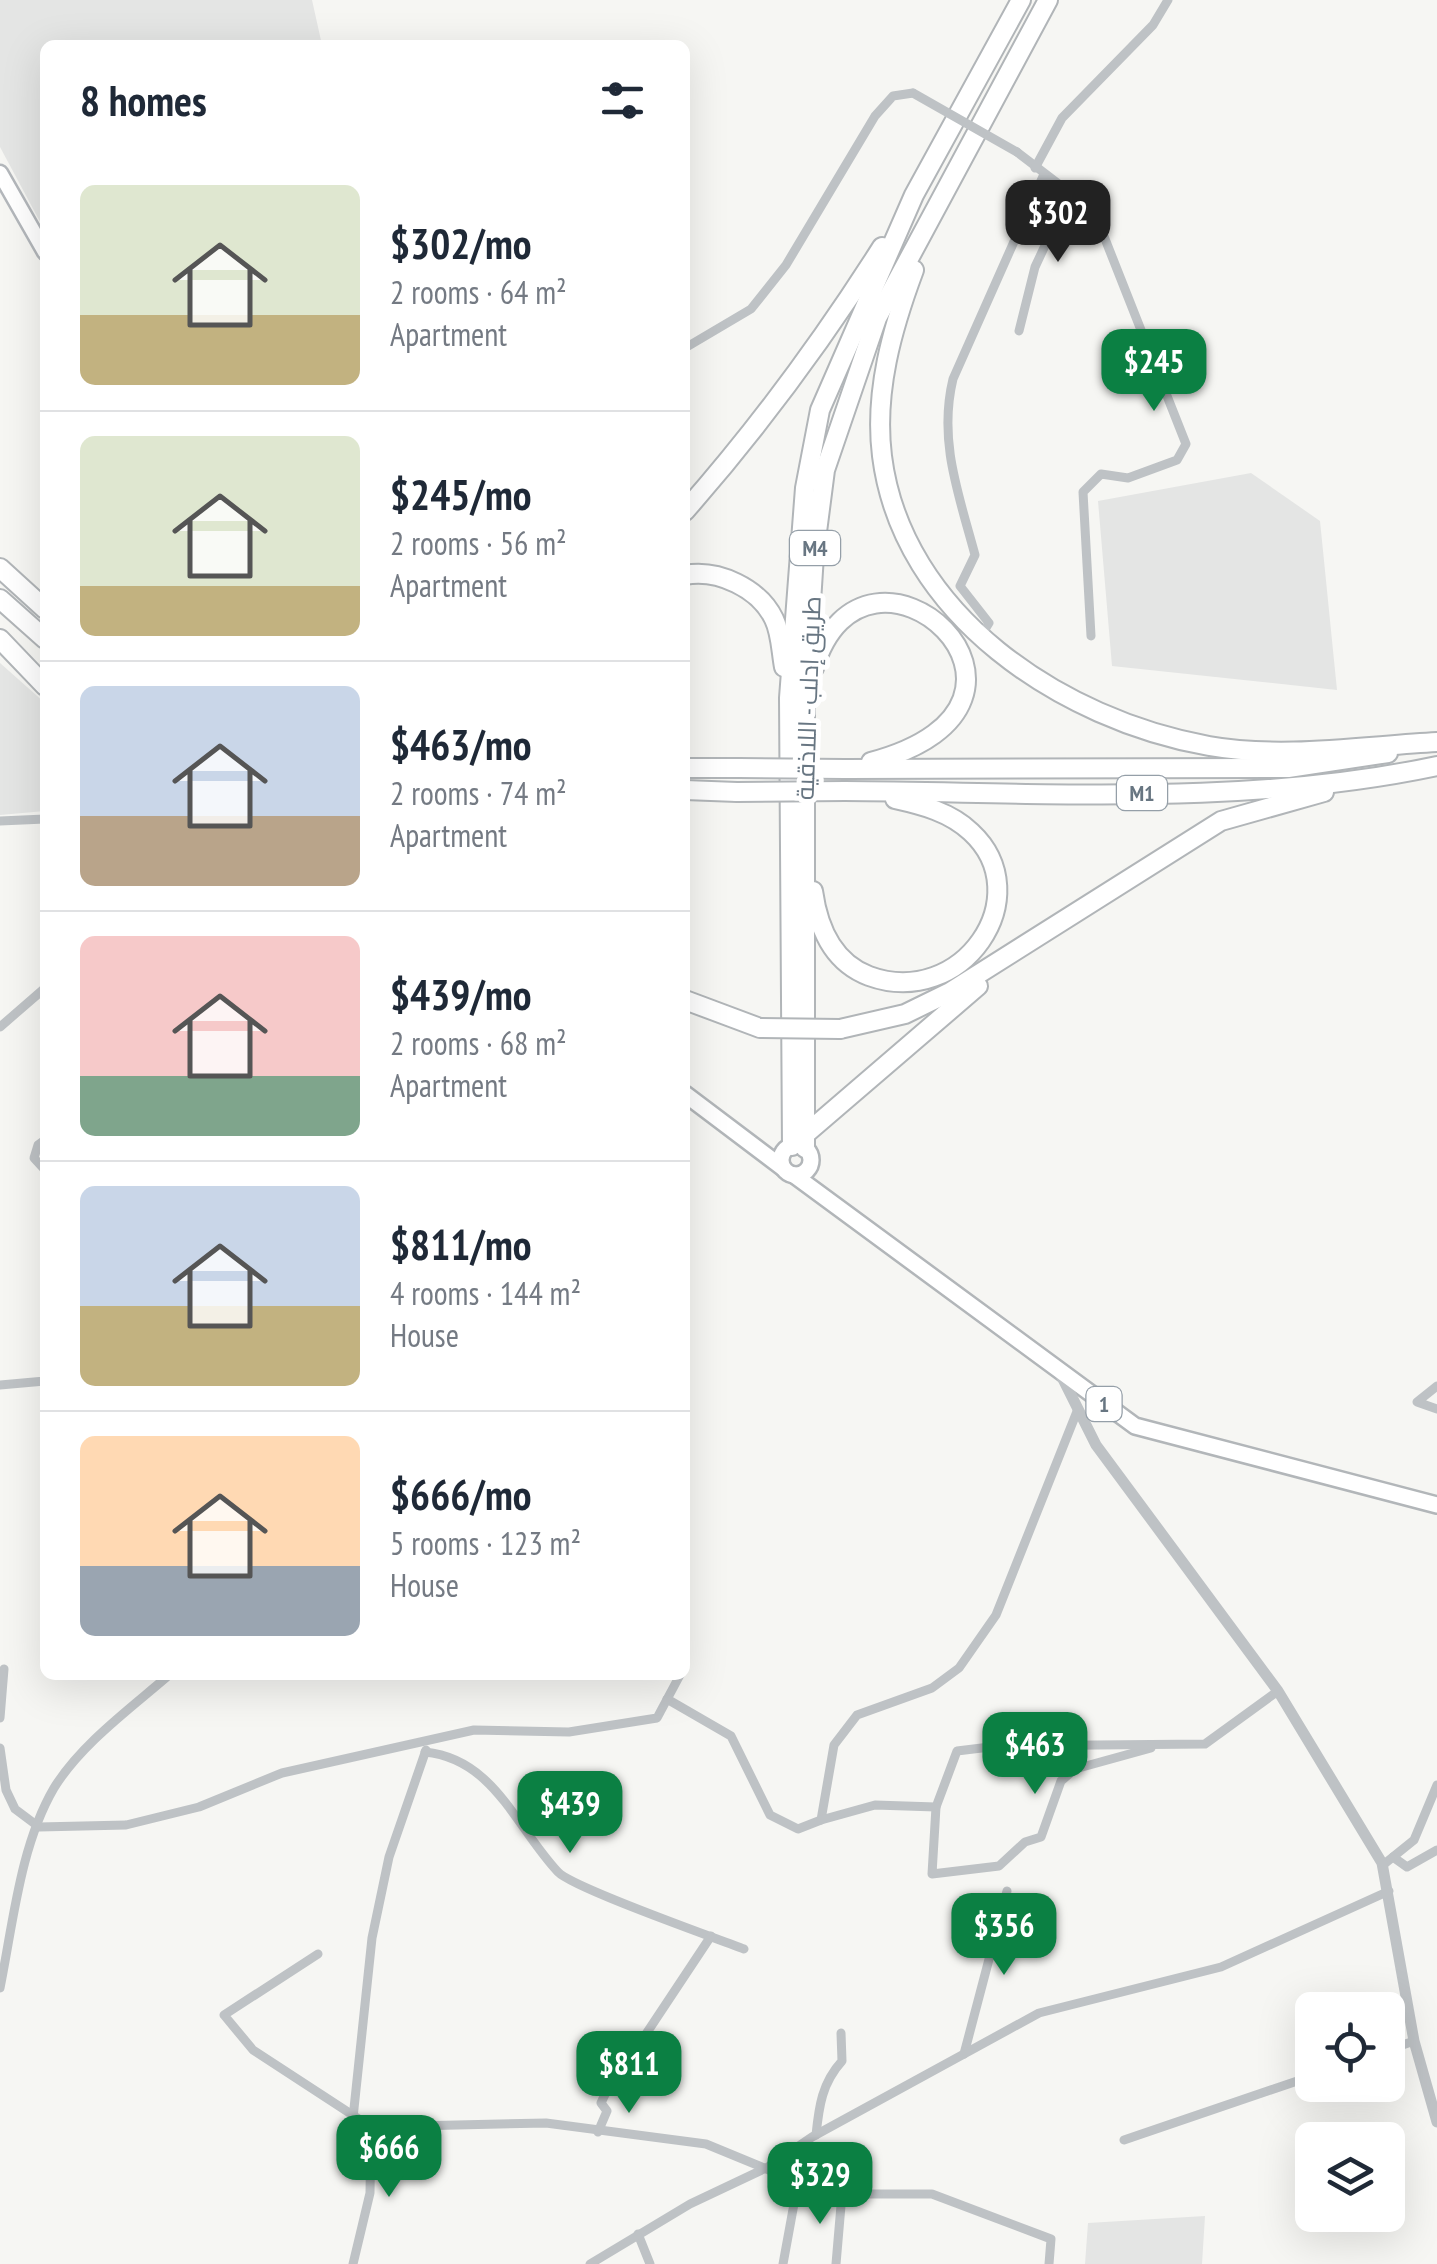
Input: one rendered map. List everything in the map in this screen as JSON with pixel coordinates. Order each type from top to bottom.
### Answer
[{"type":"highway","name":"طريق إدلب - اللاذقية","points":[[800,1148],[797,697],[804,488],[820,410],[914,196],[1021,0]]},
{"type":"highway","name":"طريق إدلب - اللاذقية","points":[[800,1148],[804,825],[797,697],[826,470],[878,318],[1048,0]]},
{"type":"highway","points":[[690,505],[758,424],[842,310],[914,196]]},
{"type":"highway","points":[[938,202],[894,323],[884,376],[882,456],[892,498],[925,570],[947,602],[982,636],[1038,680],[1131,725],[1194,742],[1285,750],[1437,742]]},
{"type":"highway","points":[[0,568],[40,604]]},
{"type":"highway","points":[[690,574],[718,576],[739,584],[773,616],[797,697]]},
{"type":"highway","points":[[0,600],[40,635]]},
{"type":"highway","points":[[797,697],[831,632],[848,616],[873,605],[908,604],[929,613],[960,648],[965,671],[962,696],[957,713],[942,732],[922,746],[845,769]]},
{"type":"highway","points":[[0,639],[40,681]]},
{"type":"highway","name":"M1","points":[[690,768],[1288,768],[1361,760],[1437,742]]},
{"type":"highway","points":[[690,755],[729,768]]},
{"type":"highway","name":"M1","points":[[690,790],[1181,793],[1361,782],[1437,766]]},
{"type":"highway","points":[[690,1002],[760,1028],[840,1029],[905,1014],[1015,954],[1220,821],[1361,782]]},
{"type":"highway","points":[[804,825],[820,926],[836,952],[859,972],[888,982],[918,983],[944,975],[966,960],[983,939],[993,914],[996,887],[989,859],[974,834],[949,816],[919,805],[845,791]]},
{"type":"highway","points":[[800,1148],[1015,954]]},
{"type":"main road","points":[[0,173],[40,243]]},
{"type":"main road","name":"1","points":[[690,1097],[1135,1426],[1437,1505]]},
{"type":"main road","name":"1","points":[[757,1144],[800,1148]]},
{"type":"main road","points":[[800,1148],[806,1171],[789,1172],[781,1158],[800,1148]]},
{"type":"main road","points":[[800,1148],[822,1194]]},
{"type":"street","points":[[982,636],[989,623],[960,586],[976,554],[946,449],[946,411],[953,379],[1062,118],[1153,25],[1168,0]]},
{"type":"street","points":[[690,345],[752,309],[786,265],[875,116],[893,96],[913,93],[1017,152],[1071,190],[1094,211],[1186,444],[1177,460],[1128,478],[1100,474],[1083,492],[1091,636]]},
{"type":"street","points":[[1018,330],[1035,267],[1071,190]]},
{"type":"street","points":[[0,820],[40,819]]},
{"type":"street","points":[[0,1027],[40,992]]},
{"type":"street","points":[[40,1143],[34,1158],[40,1165]]},
{"type":"street","points":[[1059,1371],[1096,1445],[1278,1691],[1388,1861],[1414,2041],[1437,2122]]},
{"type":"street","points":[[0,1385],[40,1381]]},
{"type":"street","points":[[1437,1386],[1418,1402],[1437,1409]]},
{"type":"street","points":[[821,1820],[834,1745],[857,1715],[932,1688],[959,1668],[996,1616],[1078,1409]]},
{"type":"street","points":[[0,1718],[4,1669]]},
{"type":"street","points":[[0,1988],[20,1884],[55,1788],[106,1730],[163,1680]]},
{"type":"street","points":[[0,1748],[6,1790],[15,1809],[39,1827],[126,1824],[198,1807],[282,1773],[474,1730],[569,1732],[657,1718],[677,1680]]},
{"type":"street","points":[[1163,1744],[1075,1769],[1061,1781],[1040,1837],[1024,1842],[999,1866],[932,1874],[936,1807],[957,1751],[998,1746],[1163,1744],[1206,1744],[1278,1691]]},
{"type":"street","points":[[667,1700],[731,1736],[770,1815],[798,1829],[875,1805],[936,1807]]},
{"type":"street","points":[[353,2118],[372,1938],[389,1856],[429,1739]]},
{"type":"street","points":[[425,1752],[448,1754],[479,1772],[561,1876],[744,1949]]},
{"type":"street","points":[[1388,1861],[1414,1840],[1437,1784]]},
{"type":"street","points":[[1388,1861],[1407,1866],[1437,1850]]},
{"type":"street","points":[[964,2054],[1007,1891]]},
{"type":"street","points":[[590,2264],[1039,2012],[1221,1967],[1390,1891]]},
{"type":"street","points":[[598,2132],[607,2112],[601,2103],[628,2045],[640,2043],[711,1936]]},
{"type":"street","points":[[318,1954],[224,2016],[252,2050],[371,2126],[511,2122],[706,2144],[798,2182],[842,2194],[932,2194],[1051,2239],[1049,2264]]},
{"type":"street","points":[[816,2135],[819,2103],[831,2073],[842,2061],[841,2033]]},
{"type":"street","points":[[1405,2044],[1414,2041]]},
{"type":"street","points":[[1124,2140],[1295,2082]]},
{"type":"street","points":[[353,2264],[370,2193],[371,2126]]},
{"type":"street","points":[[782,2264],[798,2182]]},
{"type":"street","points":[[836,2264],[842,2194]]},
{"type":"street","points":[[638,2234],[650,2264]]},
{"type":"shaded area","points":[[0,0],[312,0],[321,40],[40,40],[40,222],[0,147]]},
{"type":"shaded area","points":[[1251,473],[1320,521],[1337,690],[1112,666],[1098,501]]},
{"type":"shaded area","points":[[0,663],[40,699],[40,811],[0,815]]},
{"type":"shaded area","points":[[1205,2216],[1202,2264],[1085,2264],[1088,2223]]}]
